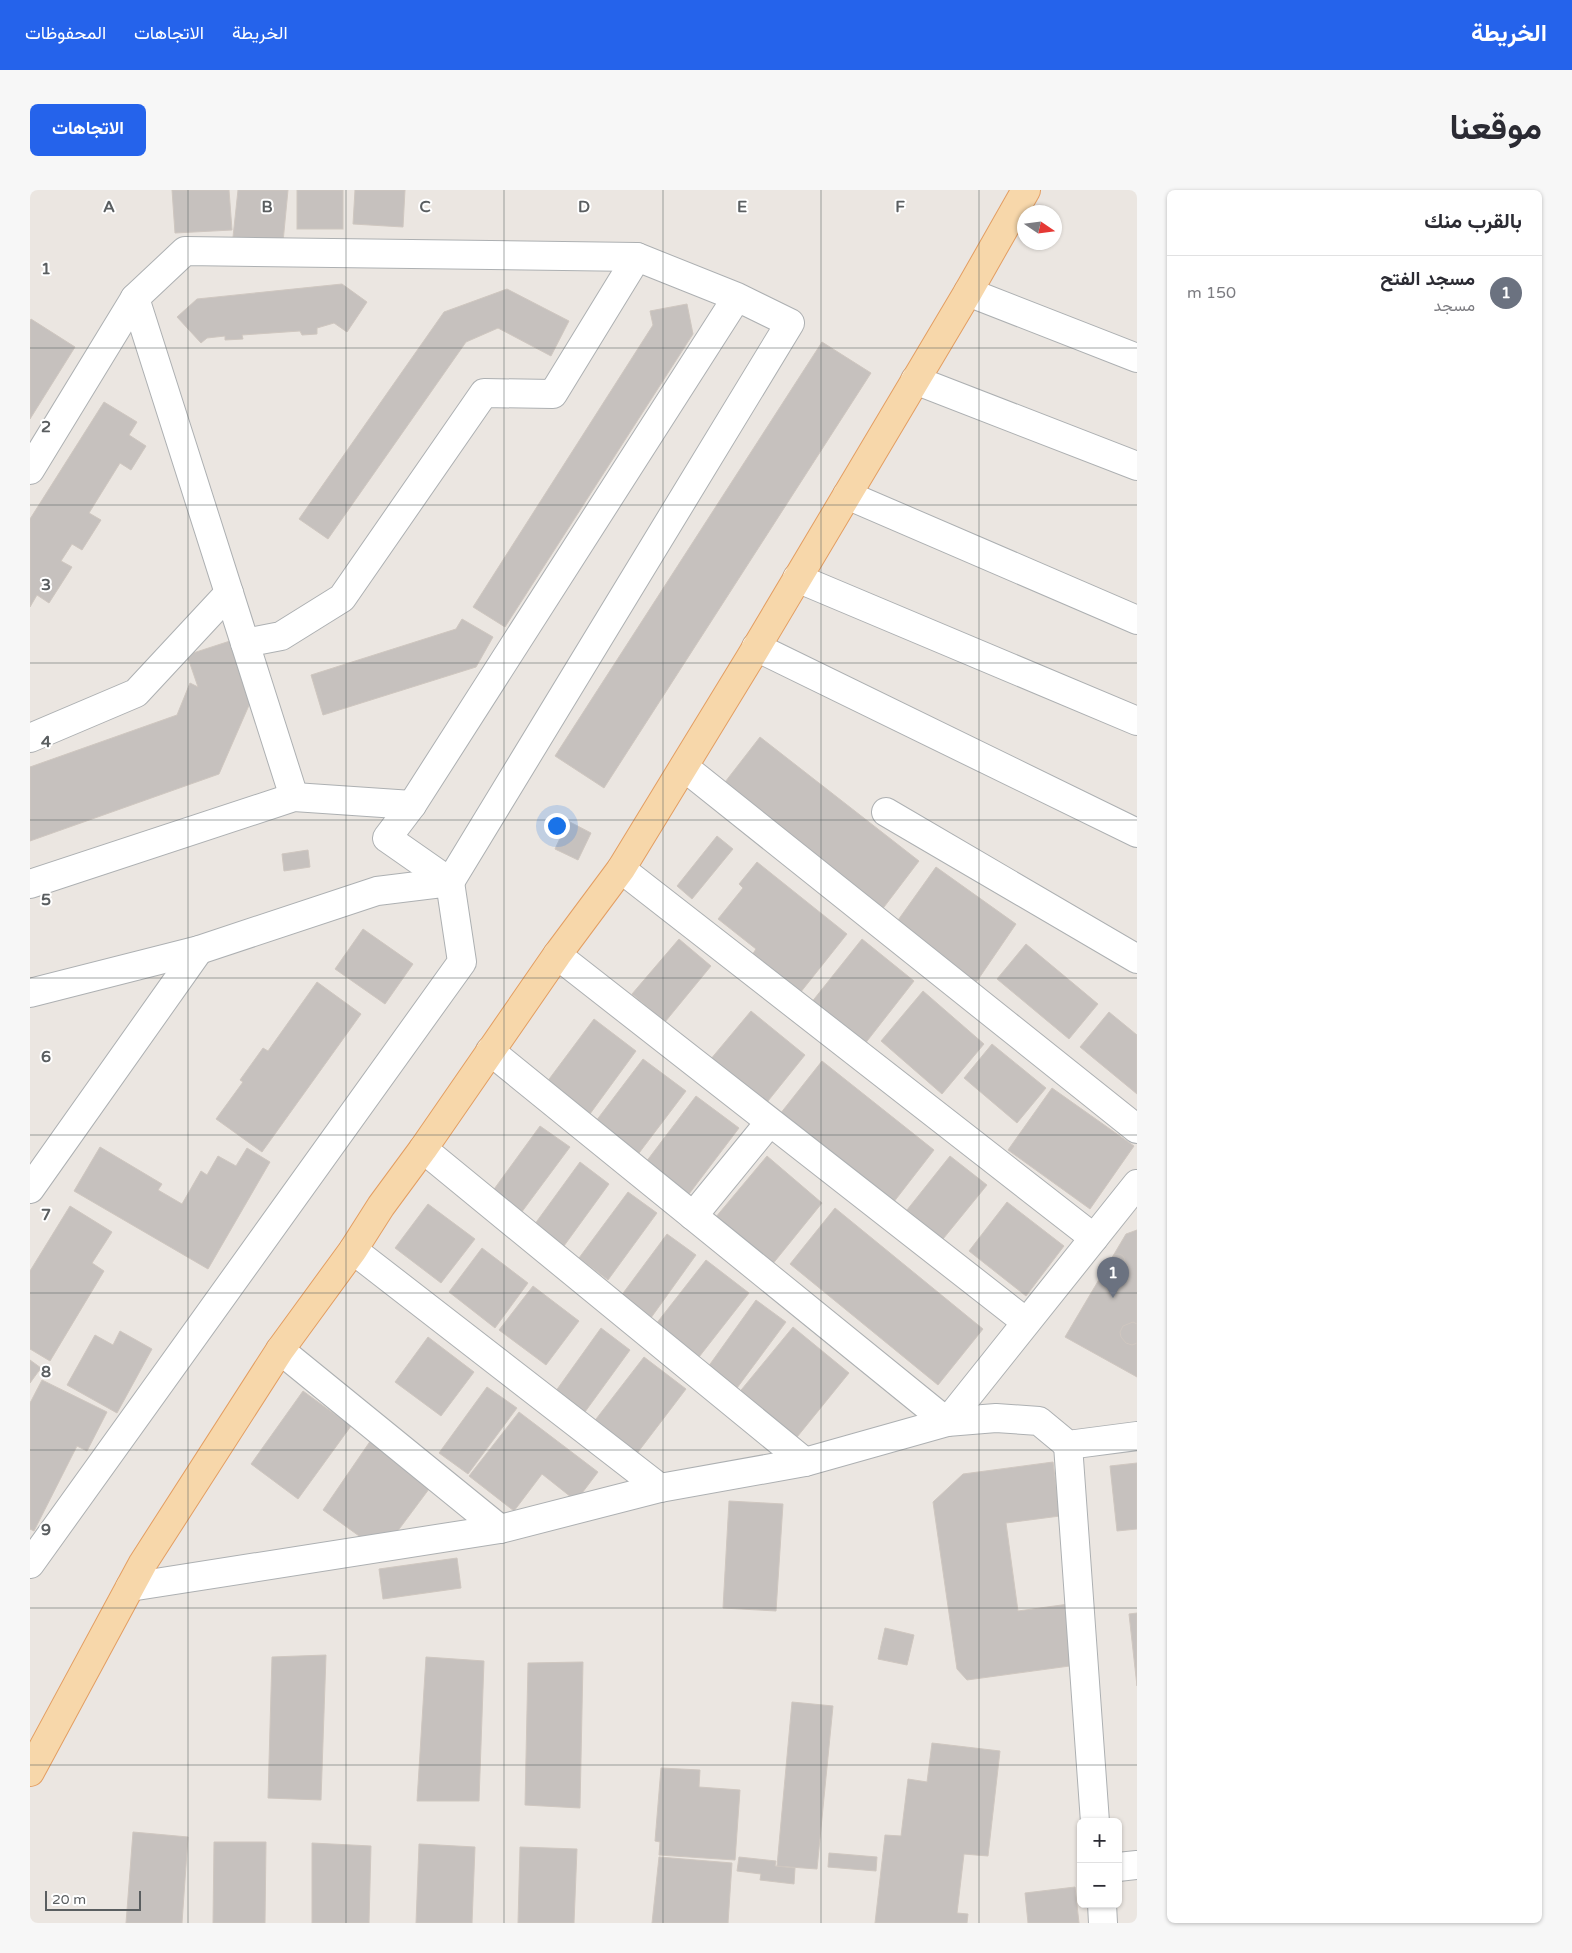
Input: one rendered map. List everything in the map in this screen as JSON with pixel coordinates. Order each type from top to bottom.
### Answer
[{"type":"main road","points":[[30,1772],[143,1563],[280,1350],[354,1250],[381,1206],[423,1149],[557,955],[621,869],[847,495],[968,292],[1026,190]]},
{"type":"street","points":[[30,470],[134,298],[185,251],[637,257],[737,297],[790,324],[450,882],[462,962],[30,1564]]},
{"type":"street","points":[[245,642],[281,636],[342,598],[484,393],[553,394],[637,257]]},
{"type":"street","points":[[968,292],[1137,358]]},
{"type":"street","points":[[450,882],[386,838],[412,805],[737,297]]},
{"type":"street","points":[[134,298],[294,797]]},
{"type":"street","points":[[915,380],[1137,466]]},
{"type":"street","points":[[847,495],[1137,620]]},
{"type":"street","points":[[797,578],[1137,720]]},
{"type":"street","points":[[30,738],[136,693],[229,593]]},
{"type":"street","points":[[756,647],[1137,833]]},
{"type":"street","points":[[684,767],[1137,1129]]},
{"type":"street","points":[[30,884],[294,797],[412,805]]},
{"type":"street","points":[[886,812],[1137,958]]},
{"type":"street","points":[[621,869],[1094,1238]]},
{"type":"street","points":[[30,992],[200,950],[377,891],[450,882]]},
{"type":"street","points":[[30,1189],[200,950]]},
{"type":"street","points":[[557,955],[1026,1322]]},
{"type":"street","points":[[490,1051],[947,1422]]},
{"type":"street","points":[[693,1216],[770,1122]]},
{"type":"street","points":[[423,1149],[805,1462]]},
{"type":"street","points":[[947,1422],[1137,1184]]},
{"type":"street","points":[[354,1250],[660,1488]]},
{"type":"street","points":[[280,1350],[500,1529]]},
{"type":"street","points":[[130,1587],[500,1529],[660,1488],[805,1462],[947,1422],[996,1418],[1039,1421],[1068,1445],[1095,1818]]},
{"type":"street","points":[[1068,1445],[1137,1436]]},
{"type":"street","points":[[1122,1866],[1137,1864]]},
{"type":"street","points":[[1102,1908],[1103,1923]]},
{"type":"building","points":[[172,190],[229,190],[232,230],[175,233]]},
{"type":"building","points":[[238,190],[288,190],[283,242],[233,237]]},
{"type":"building","points":[[297,190],[343,190],[343,229],[297,229]]},
{"type":"building","points":[[355,190],[405,190],[403,227],[353,224]]},
{"type":"building","points":[[342,284],[367,302],[347,332],[334,323],[317,328],[317,334],[302,335],[300,331],[242,335],[243,339],[225,340],[225,336],[207,338],[201,343],[177,317],[197,299]]},
{"type":"building","points":[[507,289],[569,321],[551,356],[498,328],[466,342],[328,539],[299,519],[444,312]]},
{"type":"building","points":[[687,304],[693,334],[505,627],[473,607],[653,325],[650,311]]},
{"type":"building","points":[[31,319],[75,347],[30,419],[30,321]]},
{"type":"building","points":[[822,342],[871,373],[604,788],[555,756]]},
{"type":"building","points":[[104,402],[137,422],[129,435],[146,446],[131,470],[120,463],[89,513],[101,520],[82,550],[72,544],[61,561],[72,567],[49,603],[37,595],[30,607],[30,519]]},
{"type":"building","points":[[462,619],[493,637],[476,667],[323,715],[311,675],[456,629]]},
{"type":"building","points":[[230,641],[250,703],[219,774],[30,841],[30,767],[177,715],[190,683],[198,687],[187,655]]},
{"type":"building","points":[[760,737],[919,861],[881,911],[722,786]]},
{"type":"building","points":[[568,821],[591,833],[578,860],[555,849]]},
{"type":"building","points":[[717,836],[733,849],[692,899],[677,886]]},
{"type":"building","points":[[308,850],[310,867],[284,871],[282,854]]},
{"type":"building","points":[[757,862],[847,934],[800,993],[752,955],[756,949],[718,919],[743,888],[739,884]]},
{"type":"building","points":[[936,867],[1016,924],[975,984],[896,923]]},
{"type":"building","points":[[363,929],[413,964],[385,1004],[335,969]]},
{"type":"building","points":[[679,939],[711,966],[665,1022],[632,994]]},
{"type":"building","points":[[862,939],[914,981],[864,1045],[811,1003]]},
{"type":"building","points":[[1026,944],[1098,1004],[1069,1039],[997,979]]},
{"type":"building","points":[[317,982],[361,1014],[262,1152],[216,1119],[243,1082],[240,1080],[263,1048],[268,1051]]},
{"type":"building","points":[[923,991],[984,1044],[942,1094],[881,1041]]},
{"type":"building","points":[[751,1011],[805,1055],[764,1106],[710,1060]]},
{"type":"building","points":[[1109,1012],[1137,1035],[1137,1094],[1080,1047]]},
{"type":"building","points":[[594,1019],[636,1051],[587,1118],[544,1086]]},
{"type":"building","points":[[992,1044],[1046,1088],[1017,1123],[964,1078]]},
{"type":"building","points":[[643,1059],[686,1091],[636,1157],[593,1125]]},
{"type":"building","points":[[822,1061],[934,1150],[893,1203],[780,1114]]},
{"type":"building","points":[[1052,1088],[1134,1146],[1090,1209],[1008,1150]]},
{"type":"building","points":[[696,1096],[739,1128],[689,1194],[646,1162]]},
{"type":"building","points":[[540,1126],[570,1147],[521,1213],[492,1192]]},
{"type":"building","points":[[100,1147],[162,1184],[158,1190],[182,1204],[201,1171],[207,1175],[218,1156],[236,1166],[247,1148],[270,1162],[208,1269],[74,1191]]},
{"type":"building","points":[[767,1156],[822,1203],[767,1271],[710,1224]]},
{"type":"building","points":[[950,1156],[987,1185],[943,1239],[907,1210]]},
{"type":"building","points":[[580,1162],[609,1184],[561,1250],[532,1228]]},
{"type":"building","points":[[628,1192],[657,1213],[608,1280],[579,1258]]},
{"type":"building","points":[[1007,1202],[1064,1246],[1026,1296],[969,1251]]},
{"type":"building","points":[[428,1204],[475,1239],[441,1283],[395,1248]]},
{"type":"building","points":[[70,1206],[112,1232],[92,1263],[104,1271],[50,1361],[30,1349],[30,1271]]},
{"type":"building","points":[[835,1208],[983,1329],[938,1385],[790,1264]]},
{"type":"building","points":[[1137,1230],[1137,1377],[1065,1337],[1126,1234]]},
{"type":"building","points":[[667,1234],[696,1255],[648,1322],[618,1300]]},
{"type":"building","points":[[482,1248],[528,1283],[495,1328],[449,1292]]},
{"type":"building","points":[[1118,1254],[1123,1256],[1125,1261],[1123,1266],[1118,1268],[1113,1266],[1111,1261],[1113,1256]]},
{"type":"building","points":[[706,1260],[749,1293],[699,1357],[656,1324]]},
{"type":"building","points":[[533,1286],[579,1321],[546,1365],[499,1330]]},
{"type":"building","points":[[756,1300],[786,1322],[737,1388],[708,1367]]},
{"type":"building","points":[[1133,1322],[1137,1324],[1137,1343],[1132,1345],[1126,1343],[1121,1337],[1120,1332],[1123,1326]]},
{"type":"building","points":[[793,1327],[849,1373],[793,1442],[737,1395]]},
{"type":"building","points":[[601,1328],[630,1350],[582,1416],[553,1395]]},
{"type":"building","points":[[120,1331],[152,1349],[117,1413],[67,1385],[95,1335],[113,1345]]},
{"type":"building","points":[[428,1337],[474,1372],[441,1416],[395,1382]]},
{"type":"building","points":[[644,1357],[686,1389],[635,1456],[593,1423]]},
{"type":"building","points":[[30,1360],[41,1368],[30,1383]]},
{"type":"building","points":[[42,1380],[107,1412],[87,1451],[77,1446],[34,1531],[30,1529],[30,1403]]},
{"type":"building","points":[[487,1387],[517,1408],[468,1474],[439,1453]]},
{"type":"building","points":[[303,1391],[351,1426],[298,1499],[251,1464]]},
{"type":"building","points":[[519,1412],[598,1472],[576,1501],[542,1474],[514,1511],[469,1476]]},
{"type":"building","points":[[371,1440],[432,1485],[394,1536],[373,1546],[323,1510]]},
{"type":"building","points":[[1053,1462],[1060,1516],[1006,1523],[1018,1611],[1069,1604],[1077,1665],[967,1680],[957,1669],[933,1502],[963,1474]]},
{"type":"building","points":[[1137,1463],[1137,1529],[1117,1531],[1110,1466]]},
{"type":"building","points":[[729,1501],[783,1504],[776,1611],[723,1608]]},
{"type":"building","points":[[457,1558],[461,1588],[383,1599],[379,1569]]},
{"type":"building","points":[[1137,1613],[1137,1686],[1129,1614]]},
{"type":"building","points":[[885,1628],[914,1635],[907,1665],[878,1659]]},
{"type":"building","points":[[326,1655],[321,1800],[268,1798],[272,1657]]},
{"type":"building","points":[[426,1657],[484,1661],[479,1801],[417,1801]]},
{"type":"building","points":[[583,1662],[580,1808],[525,1805],[528,1663]]},
{"type":"building","points":[[792,1702],[833,1706],[817,1869],[777,1866]]},
{"type":"building","points":[[932,1743],[1000,1751],[988,1856],[964,1854],[957,1913],[968,1914],[967,1923],[875,1923],[885,1835],[901,1836],[908,1779],[927,1782]]},
{"type":"building","points":[[661,1768],[700,1770],[699,1787],[740,1790],[735,1860],[659,1855],[660,1842],[655,1841]]},
{"type":"building","points":[[133,1832],[188,1837],[182,1923],[126,1923]]},
{"type":"building","points":[[214,1842],[266,1842],[265,1923],[213,1923]]},
{"type":"building","points":[[312,1843],[371,1846],[369,1923],[312,1923]]},
{"type":"building","points":[[419,1844],[475,1847],[472,1923],[416,1923]]},
{"type":"building","points":[[520,1847],[577,1849],[574,1923],[518,1923]]},
{"type":"building","points":[[829,1853],[877,1857],[876,1871],[828,1867]]},
{"type":"building","points":[[659,1857],[732,1863],[728,1923],[652,1923]]},
{"type":"building","points":[[739,1857],[776,1861],[775,1866],[795,1868],[794,1884],[760,1880],[761,1874],[737,1871]]},
{"type":"building","points":[[1075,1887],[1079,1923],[1028,1923],[1025,1893]]},
{"type":"place","name":"مسجد الفتح","points":[[1113,1298]]}]
